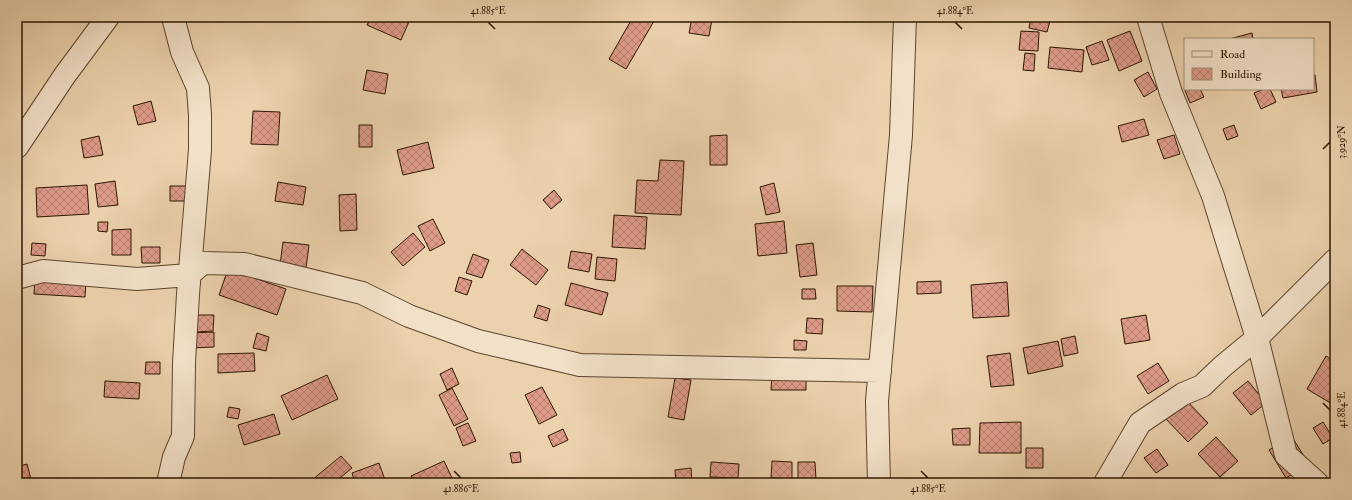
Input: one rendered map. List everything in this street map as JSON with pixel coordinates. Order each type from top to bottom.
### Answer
[{"type":"street","points":[[17,147],[65,75],[108,17]]},
{"type":"street","points":[[168,483],[174,457],[184,436],[184,363],[189,275],[200,150],[198,88],[182,52],[172,17]]},
{"type":"street","points":[[879,483],[877,401],[901,135],[905,17]]},
{"type":"street","points":[[1148,17],[1171,93],[1213,196],[1257,338],[1286,455],[1317,483]]},
{"type":"street","points":[[1105,483],[1140,423],[1182,394],[1202,386],[1223,366],[1257,338],[1335,260]]},
{"type":"street","points":[[17,278],[42,271],[137,279],[189,275],[203,263],[244,264],[362,293],[409,316],[478,341],[580,365],[880,371]]},
{"type":"building","points":[[371,17],[411,17],[401,40],[367,25]]},
{"type":"building","points":[[633,17],[647,17],[654,21],[626,69],[609,59]]},
{"type":"building","points":[[692,17],[712,19],[709,36],[689,33]]},
{"type":"building","points":[[1031,17],[1051,17],[1047,32],[1029,28]]},
{"type":"building","points":[[1021,31],[1039,32],[1038,51],[1019,50]]},
{"type":"building","points":[[1130,31],[1142,61],[1119,71],[1107,40]]},
{"type":"building","points":[[1252,33],[1253,38],[1233,38]]},
{"type":"building","points":[[1102,41],[1109,60],[1092,65],[1086,47]]},
{"type":"building","points":[[1050,47],[1084,50],[1082,72],[1048,68]]},
{"type":"building","points":[[1025,53],[1035,54],[1034,71],[1023,70]]},
{"type":"building","points":[[367,70],[388,74],[385,94],[363,90]]},
{"type":"building","points":[[1148,72],[1157,89],[1144,97],[1134,80]]},
{"type":"building","points":[[1315,75],[1317,92],[1283,98],[1281,90],[1314,90]]},
{"type":"building","points":[[1185,90],[1200,90],[1204,97],[1190,103]]},
{"type":"building","points":[[1262,90],[1270,90],[1276,102],[1261,109],[1254,93]]},
{"type":"building","points":[[151,101],[156,121],[138,125],[133,106]]},
{"type":"building","points":[[253,111],[280,112],[278,145],[251,144]]},
{"type":"building","points":[[1144,119],[1149,135],[1122,142],[1118,126]]},
{"type":"building","points":[[359,125],[372,125],[372,147],[359,147]]},
{"type":"building","points":[[1234,125],[1238,136],[1227,140],[1223,129]]},
{"type":"building","points":[[727,135],[727,165],[710,165],[710,136]]},
{"type":"building","points":[[1174,135],[1180,154],[1164,159],[1157,140]]},
{"type":"building","points":[[99,136],[103,155],[84,158],[81,140]]},
{"type":"building","points":[[428,142],[434,168],[403,175],[397,150]]},
{"type":"building","points":[[660,160],[684,161],[681,215],[635,213],[637,180],[658,181]]},
{"type":"building","points":[[115,181],[118,205],[98,207],[95,184]]},
{"type":"building","points":[[278,182],[306,187],[303,205],[275,201]]},
{"type":"building","points":[[774,183],[780,212],[766,215],[760,187]]},
{"type":"building","points":[[87,185],[89,214],[37,217],[36,188]]},
{"type":"building","points":[[170,186],[190,186],[190,201],[170,201]]},
{"type":"building","points":[[554,190],[562,200],[551,209],[543,200]]},
{"type":"building","points":[[356,194],[357,230],[340,231],[339,195]]},
{"type":"building","points":[[614,215],[647,217],[645,249],[612,247]]},
{"type":"building","points":[[433,219],[445,243],[430,251],[418,226]]},
{"type":"building","points":[[784,221],[787,253],[758,256],[755,224]]},
{"type":"building","points":[[98,222],[108,222],[107,232],[98,231]]},
{"type":"building","points":[[131,229],[131,255],[112,255],[112,230]]},
{"type":"building","points":[[413,233],[425,247],[403,266],[391,252]]},
{"type":"building","points":[[283,242],[309,245],[306,268],[280,265]]},
{"type":"building","points":[[32,243],[46,244],[45,256],[31,255]]},
{"type":"building","points":[[813,243],[817,275],[800,277],[796,245]]},
{"type":"building","points":[[141,247],[160,247],[160,263],[142,263]]},
{"type":"building","points":[[522,249],[548,270],[536,285],[510,265]]},
{"type":"building","points":[[571,251],[592,254],[589,272],[568,268]]},
{"type":"building","points":[[473,254],[489,260],[482,278],[466,273]]},
{"type":"building","points":[[597,257],[617,259],[615,281],[595,279]]},
{"type":"building","points":[[228,269],[286,289],[277,315],[219,295]]},
{"type":"building","points":[[459,277],[472,281],[467,295],[455,291]]},
{"type":"building","points":[[35,278],[86,281],[85,297],[34,294]]},
{"type":"building","points":[[941,281],[941,293],[917,294],[917,282]]},
{"type":"building","points":[[1007,282],[1009,316],[973,318],[971,285]]},
{"type":"building","points":[[571,283],[608,293],[602,315],[565,305]]},
{"type":"building","points":[[837,286],[873,286],[872,312],[837,311]]},
{"type":"building","points":[[802,289],[815,289],[816,299],[802,299]]},
{"type":"building","points":[[538,305],[550,309],[547,321],[534,317]]},
{"type":"building","points":[[196,315],[214,315],[213,331],[196,332]]},
{"type":"building","points":[[1146,315],[1150,340],[1125,344],[1121,319]]},
{"type":"building","points":[[807,318],[823,319],[822,334],[806,333]]},
{"type":"building","points":[[214,332],[214,347],[190,348],[190,333]]},
{"type":"building","points":[[257,333],[269,337],[266,351],[253,348]]},
{"type":"building","points":[[1075,336],[1078,353],[1064,356],[1061,339]]},
{"type":"building","points":[[794,340],[807,341],[806,350],[794,350]]},
{"type":"building","points":[[1058,341],[1063,366],[1028,374],[1023,348]]},
{"type":"building","points":[[254,353],[255,371],[218,373],[218,354]]},
{"type":"building","points":[[1010,353],[1014,385],[991,387],[987,356]]},
{"type":"building","points":[[1326,356],[1335,362],[1335,400],[1332,404],[1307,389]]},
{"type":"building","points":[[146,362],[160,362],[160,374],[145,374]]},
{"type":"building","points":[[1158,363],[1169,381],[1148,394],[1137,376]]},
{"type":"building","points":[[452,368],[459,384],[447,390],[440,374]]},
{"type":"building","points":[[772,374],[806,375],[806,390],[771,390]]},
{"type":"building","points":[[327,375],[338,399],[292,420],[281,396]]},
{"type":"building","points":[[675,378],[691,380],[684,420],[668,417]]},
{"type":"building","points":[[105,381],[140,383],[139,399],[104,397]]},
{"type":"building","points":[[1248,381],[1266,403],[1251,415],[1233,393]]},
{"type":"building","points":[[542,387],[557,415],[539,424],[525,395]]},
{"type":"building","points":[[452,388],[468,419],[454,426],[439,395]]},
{"type":"building","points":[[1184,398],[1208,423],[1188,442],[1164,417]]},
{"type":"building","points":[[229,407],[240,409],[238,419],[227,417]]},
{"type":"building","points":[[274,414],[280,434],[244,445],[238,425]]},
{"type":"building","points":[[1021,422],[1021,453],[979,453],[980,423]]},
{"type":"building","points":[[1323,422],[1333,438],[1323,444],[1313,428]]},
{"type":"building","points":[[468,423],[476,441],[463,446],[456,428]]},
{"type":"building","points":[[970,428],[970,445],[953,445],[952,429]]},
{"type":"building","points":[[563,429],[568,440],[553,447],[548,436]]},
{"type":"building","points":[[1216,437],[1238,461],[1220,477],[1198,454]]},
{"type":"building","points":[[1292,437],[1309,464],[1286,478],[1269,450]]},
{"type":"building","points":[[1026,448],[1043,448],[1043,468],[1026,468]]},
{"type":"building","points":[[1157,449],[1168,465],[1156,473],[1144,458]]},
{"type":"building","points":[[520,452],[521,462],[512,463],[510,453]]},
{"type":"building","points":[[341,456],[352,468],[334,483],[315,483],[312,480]]},
{"type":"building","points":[[444,461],[452,478],[440,483],[415,483],[411,476]]},
{"type":"building","points":[[772,461],[792,462],[792,479],[771,478]]},
{"type":"building","points":[[711,462],[739,464],[738,478],[710,477]]},
{"type":"building","points":[[798,462],[815,462],[816,480],[798,481]]},
{"type":"building","points":[[379,463],[386,483],[355,483],[352,473]]},
{"type":"building","points":[[27,464],[32,483],[17,483],[17,467]]},
{"type":"building","points":[[691,468],[692,483],[676,483],[675,470]]}]
